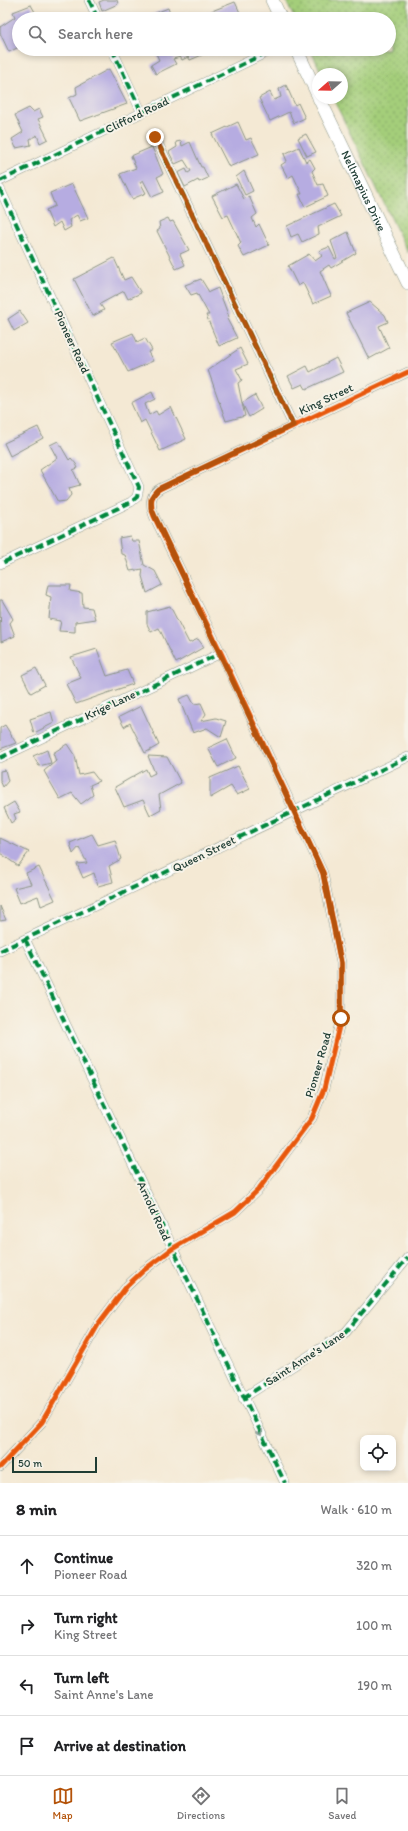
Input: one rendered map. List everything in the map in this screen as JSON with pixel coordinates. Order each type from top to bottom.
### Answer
[{"type":"main road","points":[[272,0],[278,12]]},
{"type":"main road","points":[[299,56],[312,82]]},
{"type":"main road","name":"Nellmapius Drive","points":[[322,104],[408,283]]},
{"type":"street","points":[[89,0],[95,12]]},
{"type":"street","points":[[115,56],[142,113]]},
{"type":"street","name":"Clifford Road","points":[[0,181],[260,56]]},
{"type":"street","points":[[155,137],[293,425]]},
{"type":"street","name":"Pioneer Road","points":[[0,189],[138,483],[139,489],[137,497],[127,504],[0,564]]},
{"type":"street","name":"King Street","points":[[151,503],[153,495],[158,489],[408,372]]},
{"type":"street","name":"Pioneer Road","points":[[0,1467],[42,1422],[86,1344],[113,1303],[144,1270],[172,1249],[235,1212],[258,1190],[312,1118],[324,1089],[341,1018],[341,963],[323,873],[221,653],[154,516],[151,503]]},
{"type":"street","name":"Krige Lane","points":[[0,758],[221,653]]},
{"type":"street","name":"Queen Street","points":[[0,951],[408,757]]},
{"type":"street","name":"Arnold Road","points":[[25,939],[243,1398],[285,1483]]},
{"type":"street","name":"Saint Anne's Lane","points":[[243,1398],[346,1332],[408,1257]]},
{"type":"green space","points":[[286,0],[408,0],[408,253],[336,104],[348,104],[348,68],[319,68],[313,56],[396,56],[396,12],[292,12]]},
{"type":"building","points":[[104,0],[117,0],[118,4],[102,11],[99,2]]},
{"type":"building","points":[[235,2],[240,12],[209,12]]},
{"type":"building","points":[[31,5],[35,12],[13,12]]},
{"type":"building","points":[[168,8],[169,12],[158,12]]},
{"type":"building","points":[[12,19],[12,50],[9,52],[0,33],[0,27]]},
{"type":"building","points":[[157,56],[180,57],[173,59],[176,64],[156,74],[151,65],[159,60]]},
{"type":"building","points":[[180,56],[187,56],[188,57],[182,60]]},
{"type":"building","points":[[188,56],[200,56],[190,60]]},
{"type":"building","points":[[109,69],[127,104],[80,121],[69,98],[77,94],[76,87]]},
{"type":"building","points":[[286,85],[295,105],[298,103],[305,118],[294,123],[289,112],[270,121],[259,98],[270,92],[274,100],[281,97],[279,89]]},
{"type":"building","points":[[29,108],[33,112],[39,109],[43,117],[38,119],[48,139],[40,143],[37,135],[30,139],[31,145],[16,148],[12,139],[23,132],[15,115]]},
{"type":"building","points":[[238,122],[246,140],[251,138],[259,154],[229,167],[212,134]]},
{"type":"building","points":[[306,134],[316,152],[307,156],[298,138]]},
{"type":"building","points":[[181,141],[182,146],[190,142],[201,167],[203,167],[208,178],[199,182],[198,180],[185,187],[178,173],[186,169],[188,173],[191,171],[184,160],[175,164],[169,152],[177,147],[176,142]]},
{"type":"building","points":[[152,147],[163,174],[157,177],[164,192],[152,197],[143,180],[140,182],[146,193],[132,199],[120,174],[136,168],[131,156]]},
{"type":"building","points":[[299,147],[306,162],[310,159],[315,168],[312,171],[318,185],[323,184],[328,196],[305,207],[299,194],[302,194],[293,175],[288,178],[281,165],[287,161],[284,154]]},
{"type":"building","points":[[244,171],[253,191],[245,195],[236,177]]},
{"type":"building","points":[[72,184],[88,218],[80,221],[77,215],[69,220],[71,227],[64,231],[60,222],[53,227],[46,210],[55,206],[50,193]]},
{"type":"building","points":[[236,184],[244,199],[249,196],[257,214],[252,218],[256,227],[259,224],[269,245],[244,257],[238,246],[241,243],[228,215],[223,217],[212,196]]},
{"type":"building","points":[[334,204],[341,216],[318,227],[319,234],[302,242],[298,234],[291,237],[287,226]]},
{"type":"building","points":[[168,218],[170,222],[173,221],[189,250],[180,254],[185,265],[176,269],[157,231],[160,229],[159,222]]},
{"type":"building","points":[[348,232],[356,253],[331,268],[329,265],[320,271],[331,296],[313,304],[303,283],[298,286],[288,266],[309,254],[315,261],[322,256],[319,251],[329,247],[335,259],[337,258],[331,241]]},
{"type":"building","points":[[114,258],[124,280],[131,277],[141,293],[128,299],[124,291],[100,304],[104,310],[93,316],[74,279]]},
{"type":"building","points":[[201,279],[209,292],[218,288],[229,317],[227,319],[237,338],[219,346],[206,315],[209,315],[197,293],[191,295],[185,285]]},
{"type":"building","points":[[370,302],[385,315],[388,322],[379,326],[389,348],[369,359],[346,313]]},
{"type":"building","points":[[20,311],[28,323],[14,331],[8,319]]},
{"type":"building","points":[[133,333],[137,342],[145,338],[152,350],[148,352],[153,361],[128,372],[112,342]]},
{"type":"building","points":[[240,348],[248,364],[236,369],[242,380],[238,383],[245,416],[226,421],[208,370]]},
{"type":"building","points":[[336,358],[343,372],[306,389],[303,384],[294,388],[288,376],[307,366],[310,372]]},
{"type":"building","points":[[152,392],[155,399],[145,404],[149,415],[156,411],[158,415],[171,407],[186,439],[160,451],[145,420],[140,423],[131,403]]},
{"type":"building","points":[[255,395],[262,409],[249,417],[242,403]]},
{"type":"building","points":[[38,427],[43,438],[10,456],[4,443]]},
{"type":"building","points":[[58,441],[69,460],[71,458],[78,468],[73,470],[80,485],[69,488],[71,495],[66,501],[58,502],[40,470],[57,458],[50,445]]},
{"type":"building","points":[[130,536],[132,541],[139,541],[144,565],[155,571],[162,585],[147,593],[142,576],[143,569],[130,571],[125,555],[121,554],[119,538]]},
{"type":"building","points":[[48,585],[71,585],[70,591],[82,593],[83,607],[92,608],[95,619],[75,622],[75,632],[59,631],[61,621],[49,619],[51,597],[46,595]]},
{"type":"building","points":[[0,600],[2,600],[13,619],[10,623],[15,636],[1,642]]},
{"type":"building","points":[[170,606],[189,643],[198,639],[204,647],[176,663],[159,628],[151,632],[147,624],[147,612]]},
{"type":"building","points":[[97,649],[107,676],[127,670],[133,684],[76,704],[66,684],[81,678],[71,657]]},
{"type":"building","points":[[36,668],[45,685],[31,693],[22,675]]},
{"type":"building","points":[[189,695],[194,704],[201,703],[206,714],[201,721],[216,718],[226,721],[221,737],[207,728],[193,733],[179,699]]},
{"type":"building","points":[[141,706],[159,745],[145,753],[130,723],[124,727],[119,717]]},
{"type":"building","points":[[51,712],[54,723],[34,733],[30,719]]},
{"type":"building","points":[[5,725],[16,743],[0,749],[0,728]]},
{"type":"building","points":[[227,739],[236,758],[218,767],[208,748]]},
{"type":"building","points":[[67,744],[75,756],[79,775],[92,772],[99,781],[90,785],[93,795],[81,804],[72,793],[60,799],[44,771],[56,761],[53,753]]},
{"type":"building","points":[[47,750],[51,763],[39,766],[33,756]]},
{"type":"building","points":[[148,756],[167,757],[181,783],[159,795],[161,809],[150,815],[143,800],[124,807],[115,787],[146,769],[149,776],[155,773]]},
{"type":"building","points":[[238,766],[250,789],[237,795],[231,786],[210,798],[210,778]]},
{"type":"building","points":[[5,770],[8,781],[3,787],[0,780],[0,771]]},
{"type":"building","points":[[14,802],[20,812],[14,814],[16,819],[11,823],[4,808]]},
{"type":"building","points":[[92,834],[98,845],[115,840],[121,859],[109,866],[113,882],[98,886],[94,873],[83,878],[77,864],[87,863],[79,847],[73,854],[70,843]]},
{"type":"building","points":[[0,838],[29,852],[18,866],[0,853]]},
{"type":"building","points":[[39,867],[55,900],[41,906],[38,896],[20,903],[14,888],[31,884],[26,873]]},
{"type":"building","points":[[0,906],[6,920],[0,921]]},
{"type":"marked path","points":[[89,0],[95,12]]},
{"type":"marked path","points":[[115,56],[142,113]]},
{"type":"marked path","points":[[0,181],[259,56]]},
{"type":"marked path","points":[[155,137],[293,425]]},
{"type":"marked path","points":[[0,189],[139,487],[137,497],[131,502],[0,564]]},
{"type":"marked path","points":[[0,758],[221,653]]},
{"type":"marked path","points":[[0,951],[408,757]]},
{"type":"marked path","points":[[25,939],[285,1483]]},
{"type":"marked path","points":[[243,1398],[346,1332],[408,1257]]},
{"type":"cycle path","points":[[0,1467],[42,1422],[99,1323],[127,1286],[144,1270],[172,1249],[235,1212],[258,1190],[312,1118],[324,1089],[341,1018],[341,963],[323,873],[221,653],[154,516],[151,504],[152,497],[154,493],[161,488],[408,372]]},
{"type":"route","points":[[155,137],[293,425],[158,489],[151,498],[151,508],[308,837],[323,873],[334,921],[341,963],[343,994],[341,1018]]}]
